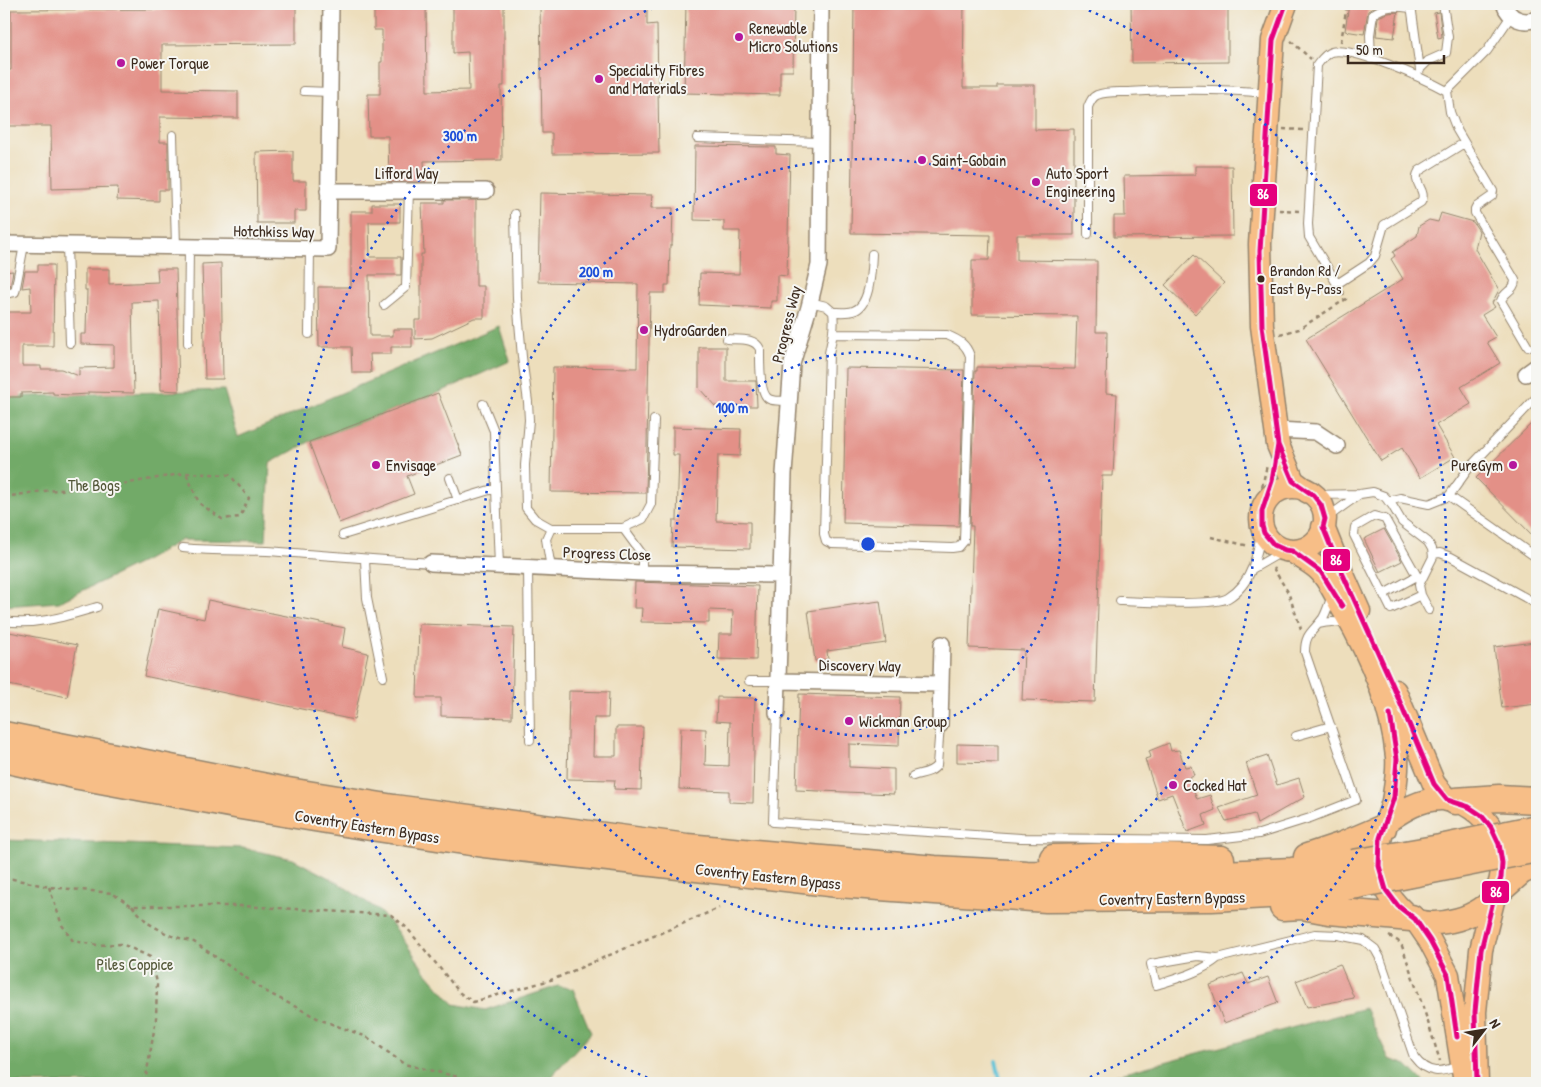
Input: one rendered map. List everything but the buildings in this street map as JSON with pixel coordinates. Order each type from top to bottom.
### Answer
[{"type":"highway","name":"Coventry Eastern Bypass","points":[[4,735],[282,790],[394,808],[688,847],[935,869],[1144,877],[1292,871],[1355,874],[1537,849]]},
{"type":"highway","name":"Coventry Eastern Bypass","points":[[4,759],[79,776],[222,803],[484,844],[838,884],[1046,899],[1212,898],[1290,894],[1440,848],[1537,828]]},
{"type":"highway","points":[[1451,801],[1499,798],[1537,800]]},
{"type":"highway","points":[[688,847],[790,845],[930,858],[1014,859],[1130,856],[1254,860],[1310,856],[1385,825]]},
{"type":"highway","points":[[1495,895],[1521,871],[1537,864]]},
{"type":"highway","points":[[728,872],[839,894],[1045,909],[1217,909],[1302,906],[1413,918]]},
{"type":"main road","points":[[1286,4],[1273,40],[1262,209],[1260,251],[1262,326],[1274,446],[1272,481],[1258,522],[1268,540],[1282,554],[1321,572],[1354,628],[1376,674],[1392,726],[1397,759],[1394,798],[1380,838],[1379,866],[1386,890],[1398,906],[1413,918],[1430,941],[1448,975],[1463,1075]]},
{"type":"main road","points":[[1274,446],[1293,480],[1321,505],[1324,523],[1335,557],[1394,688],[1434,784],[1451,801]]},
{"type":"main road","points":[[1258,522],[1273,494],[1284,489],[1297,488],[1310,494]]},
{"type":"main road","points":[[1282,554],[1303,550],[1313,544],[1320,536],[1324,523]]},
{"type":"main road","points":[[1385,825],[1405,810],[1420,803],[1434,800],[1451,801],[1469,807],[1481,815],[1491,827],[1499,844],[1502,863],[1501,878],[1481,950],[1475,1019],[1477,1083]]},
{"type":"main road","points":[[1413,918],[1444,923],[1466,918],[1481,909],[1495,895]]},
{"type":"street","name":"Hotchkiss Way","points":[[4,244],[328,249],[331,4]]},
{"type":"street","name":"Progress Way","points":[[777,713],[784,474],[792,364],[819,265],[821,4]]},
{"type":"street","points":[[1507,10],[1525,21],[1537,19]]},
{"type":"street","name":"Lifford Way","points":[[328,191],[486,191]]},
{"type":"street","points":[[1274,446],[1316,432],[1337,446]]},
{"type":"street","name":"Progress Close","points":[[431,563],[642,572],[781,575]]},
{"type":"street","points":[[940,726],[942,644]]},
{"type":"street","name":"Discovery Way","points":[[778,681],[941,684]]},
{"type":"lane","points":[[1421,73],[1428,61],[1446,53],[1448,37],[1443,4]]},
{"type":"lane","points":[[1371,59],[1370,35],[1374,14],[1382,9],[1396,6],[1411,6],[1421,73]]},
{"type":"lane","points":[[1447,91],[1487,51],[1501,33],[1507,10]]},
{"type":"lane","points":[[1464,143],[1419,171],[1416,178],[1423,194],[1421,202],[1384,225],[1375,256],[1337,284],[1309,237],[1308,212],[1313,131],[1318,65],[1321,59],[1329,52],[1347,51],[1421,73],[1447,91],[1450,112],[1457,130],[1493,193],[1476,207],[1475,214],[1516,280],[1512,290],[1502,297],[1501,304],[1528,347]]},
{"type":"lane","points":[[304,91],[330,92]]},
{"type":"lane","points":[[1088,234],[1088,106],[1092,99],[1105,93],[1138,91],[1240,91],[1269,93]]},
{"type":"lane","points":[[173,135],[188,343]]},
{"type":"lane","points":[[697,138],[820,142]]},
{"type":"lane","points":[[384,305],[406,287],[409,190]]},
{"type":"lane","points":[[515,214],[517,299],[529,420],[525,465],[526,508],[535,519],[551,528],[623,528],[643,519],[651,504],[654,420]]},
{"type":"lane","points":[[4,294],[15,292],[24,245]]},
{"type":"lane","points":[[67,245],[70,343]]},
{"type":"lane","points":[[309,334],[310,249]]},
{"type":"lane","points":[[810,302],[826,306],[834,312],[854,311],[861,306],[870,284],[872,254]]},
{"type":"lane","points":[[833,334],[947,335],[959,340],[967,348],[970,356],[964,540],[959,547],[832,544],[826,541],[824,534],[829,353],[835,322],[834,312]]},
{"type":"lane","points":[[727,340],[752,341],[758,345],[760,349],[762,384],[766,396],[772,400],[789,401]]},
{"type":"lane","points":[[1388,501],[1400,498],[1428,504],[1449,496],[1468,468],[1537,397]]},
{"type":"lane","points":[[483,404],[494,431],[499,566]]},
{"type":"lane","points":[[450,478],[458,500]]},
{"type":"lane","points":[[342,535],[496,488]]},
{"type":"lane","points":[[1310,494],[1360,494],[1373,492],[1384,496],[1402,522],[1428,542],[1433,557],[1431,563],[1419,578],[1384,594]]},
{"type":"lane","points":[[1324,523],[1360,494]]},
{"type":"lane","points":[[1449,496],[1537,558]]},
{"type":"lane","points":[[1421,595],[1391,609],[1354,535],[1353,531],[1358,524],[1374,516],[1385,518],[1419,578],[1421,595],[1429,610]]},
{"type":"lane","points":[[1120,601],[1191,602],[1227,599],[1245,581],[1252,569],[1258,522]]},
{"type":"lane","points":[[551,528],[546,539],[551,568]]},
{"type":"lane","points":[[623,528],[642,554],[642,572]]},
{"type":"lane","points":[[183,548],[265,551],[338,556],[365,560],[431,563]]},
{"type":"lane","points":[[1432,554],[1440,553],[1451,557],[1537,604]]},
{"type":"lane","points":[[1252,569],[1282,554]]},
{"type":"lane","points":[[365,560],[366,598],[383,677]]},
{"type":"lane","points":[[528,567],[530,740]]},
{"type":"lane","points":[[777,713],[773,822],[1020,838],[1207,840],[1259,834],[1310,818],[1356,800],[1305,652],[1305,642],[1309,632],[1328,609],[1333,591]]},
{"type":"lane","points":[[4,621],[16,623],[56,619],[98,607]]},
{"type":"lane","points":[[1316,625],[1336,621],[1354,628]]},
{"type":"lane","points":[[749,680],[778,681]]},
{"type":"lane","points":[[913,776],[935,769],[937,765],[940,726]]},
{"type":"lane","points":[[1296,736],[1330,726]]},
{"type":"lane","points":[[1218,958],[1209,966],[1193,973],[1156,984],[1151,964],[1197,956],[1218,958],[1315,934],[1338,935],[1363,940],[1375,949],[1380,958],[1414,1057],[1419,1064],[1428,1070],[1463,1075],[1466,1062],[1466,1037],[1475,1019]]},
{"type":"path","points":[[1340,51],[1347,4]]},
{"type":"path","points":[[1276,28],[1318,65]]},
{"type":"path","points":[[1267,128],[1313,131]]},
{"type":"path","points":[[1262,209],[1308,212]]},
{"type":"path","points":[[1286,333],[1299,330],[1346,299],[1337,284]]},
{"type":"path","points":[[1211,537],[1251,546],[1274,446]]},
{"type":"path","points":[[4,497],[43,491],[106,487],[186,473],[230,475],[248,498],[240,516],[222,519],[199,503],[186,473]]},
{"type":"path","points":[[1282,554],[1288,592],[1305,642]]},
{"type":"path","points":[[4,877],[48,887],[112,893],[132,906],[148,923],[169,934],[194,942],[273,995],[321,1020],[367,1037],[404,1064],[458,1077],[462,1083]]},
{"type":"path","points":[[48,887],[62,925],[73,941],[96,945],[122,944],[150,957],[157,982],[156,1019],[145,1083]]},
{"type":"path","points":[[132,906],[244,906],[391,915],[407,928],[460,994],[473,1002],[554,979],[719,908]]},
{"type":"path","points":[[1361,1083],[1392,1078],[1414,1083]]},
{"type":"green space","name":"The Bogs","points":[[499,326],[510,361],[438,393],[309,442],[270,463],[266,541],[181,540],[146,560],[59,602],[4,606],[4,397],[224,390],[238,437]]},
{"type":"green space","name":"Piles Coppice","points":[[4,840],[243,848],[293,859],[337,882],[377,909],[396,929],[425,971],[454,1004],[485,1010],[558,986],[573,989],[591,1033],[545,1083],[4,1083]]},
{"type":"green space","points":[[1365,1008],[1389,1059],[1407,1065],[1425,1083],[1087,1083]]},
{"type":"waterway","points":[[996,1060],[1001,1083]]},
{"type":"transit line","name":"86","points":[[1286,4],[1273,40],[1260,251],[1262,326],[1278,445],[1293,481],[1313,495],[1321,505],[1325,519],[1323,527],[1335,557],[1394,688],[1434,784],[1447,800],[1469,807],[1481,815],[1491,827],[1499,844],[1502,863],[1501,878],[1494,897],[1481,950],[1475,1012],[1477,1083]]},
{"type":"transit line","name":"86","points":[[1278,445],[1272,481],[1262,511],[1264,533],[1274,545],[1292,551],[1321,572],[1342,606]]},
{"type":"transit line","name":"86","points":[[1390,714],[1397,759],[1394,797],[1380,838],[1379,866],[1386,890],[1398,906],[1415,919],[1430,941],[1448,975],[1457,1037]]},
{"type":"place","name":"Renewable Micro Solutions","points":[[739,37]]},
{"type":"place","name":"Power Torque","points":[[121,63]]},
{"type":"place","name":"Speciality Fibres and Materials","points":[[599,79]]},
{"type":"place","name":"Saint-Gobain","points":[[922,160]]},
{"type":"place","name":"Auto Sport Engineering","points":[[1036,182]]},
{"type":"place","name":"Brandon Rd / East By-Pass","points":[[1261,279]]},
{"type":"place","name":"HydroGarden","points":[[644,330]]},
{"type":"place","name":"Envisage","points":[[376,465]]},
{"type":"place","name":"PureGym","points":[[1513,465]]},
{"type":"place","name":"Wickman Group","points":[[849,721]]},
{"type":"place","name":"Cocked Hat","points":[[1173,785]]}]
